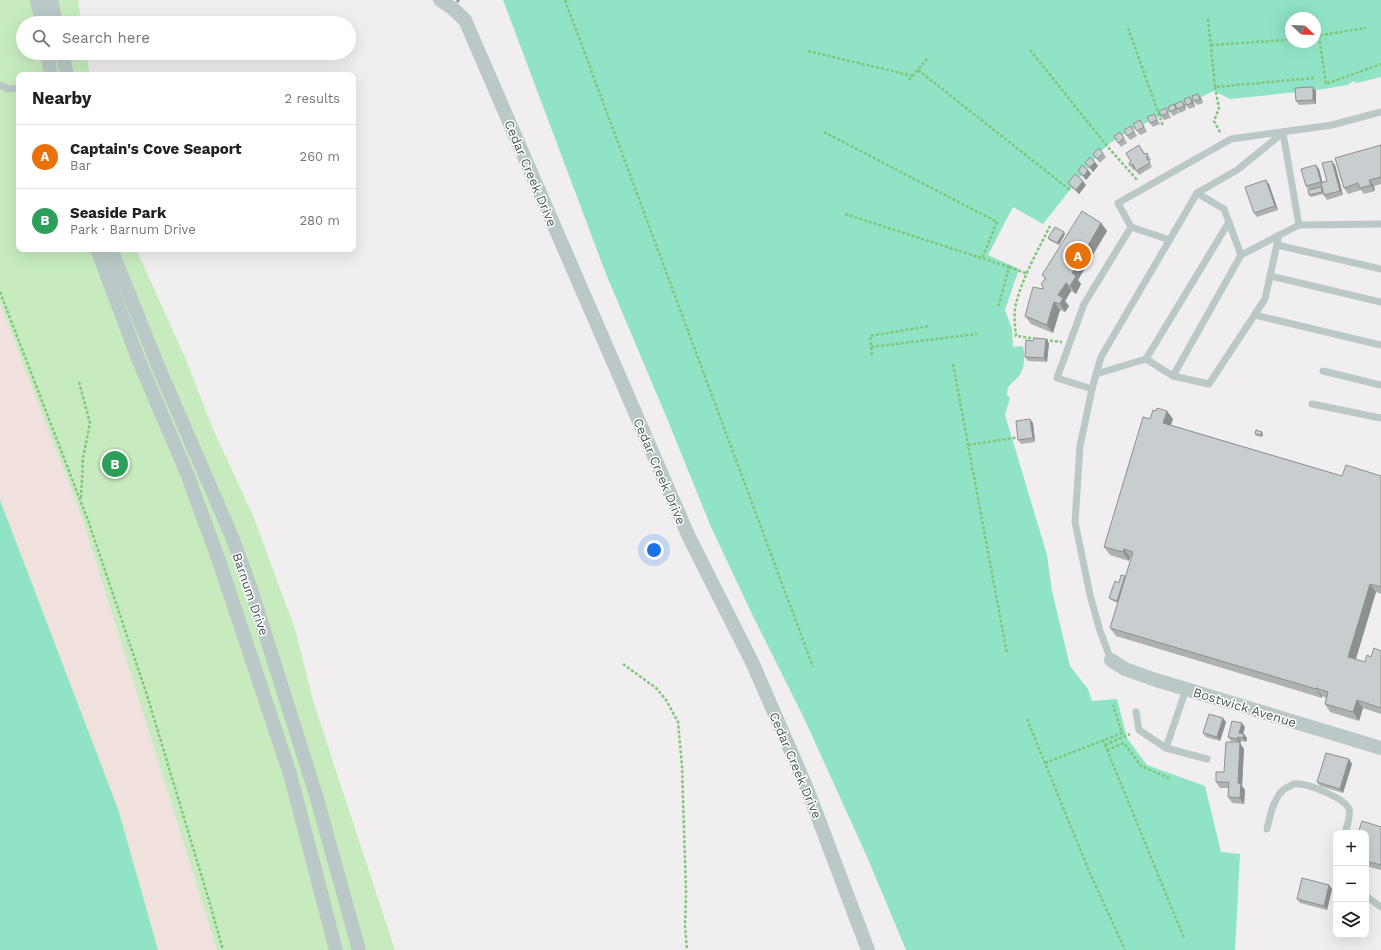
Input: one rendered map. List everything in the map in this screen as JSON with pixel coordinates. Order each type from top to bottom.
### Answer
[{"type":"street","points":[[37,0],[40,16]]},
{"type":"street","points":[[51,0],[54,16]]},
{"type":"street","name":"Cedar Creek Drive","points":[[440,0],[452,8],[465,20],[689,537],[753,664],[806,786],[868,950]]},
{"type":"street","points":[[48,60],[50,72]]},
{"type":"street","points":[[64,60],[66,72]]},
{"type":"street","name":"Barnum Drive","points":[[98,252],[140,365],[188,476],[220,564],[290,774],[336,950]]},
{"type":"street","name":"Barnum Drive","points":[[112,252],[158,366],[232,537],[250,586],[316,795],[359,950]]},
{"type":"street","name":"Bostwick Avenue","points":[[1111,660],[1125,669],[1186,689],[1381,748]]},
{"type":"lane","points":[[0,85],[8,89],[16,88]]},
{"type":"lane","points":[[1170,240],[1131,227],[1118,202],[1231,139],[1332,125],[1381,112]]},
{"type":"lane","points":[[1111,660],[1100,631],[1090,595],[1075,522],[1080,446],[1092,389],[1101,357],[1197,193],[1237,170],[1284,132]]},
{"type":"lane","points":[[1284,132],[1299,225]]},
{"type":"lane","points":[[1197,193],[1224,209],[1241,255]]},
{"type":"lane","points":[[1096,374],[1146,359],[1229,222]]},
{"type":"lane","points":[[1173,376],[1241,255],[1299,225],[1381,224]]},
{"type":"lane","points":[[1092,389],[1057,378],[1084,304],[1131,227]]},
{"type":"lane","points":[[1146,359],[1173,376],[1209,384],[1265,298],[1279,236]]},
{"type":"lane","points":[[1277,245],[1381,269]]},
{"type":"lane","points":[[1270,276],[1381,302]]},
{"type":"lane","points":[[1255,314],[1381,345]]},
{"type":"lane","points":[[1323,371],[1381,385]]},
{"type":"lane","points":[[1312,404],[1381,418]]},
{"type":"lane","points":[[1166,748],[1186,689]]},
{"type":"lane","points":[[1136,712],[1139,730],[1166,748],[1207,758]]},
{"type":"lane","points":[[1267,829],[1274,802],[1284,788],[1295,784],[1308,786],[1334,796],[1343,802],[1349,808],[1346,830]]},
{"type":"lane","points":[[1369,898],[1381,907]]},
{"type":"path","points":[[565,0],[621,147],[813,667]]},
{"type":"path","points":[[1208,19],[1215,87],[1219,108],[1214,121],[1225,142]]},
{"type":"path","points":[[1128,28],[1163,126]]},
{"type":"path","points":[[1321,36],[1366,28]]},
{"type":"path","points":[[1211,45],[1285,40]]},
{"type":"path","points":[[1321,48],[1326,84],[1381,64]]},
{"type":"path","points":[[1030,50],[1107,146],[1114,152],[1144,188]]},
{"type":"path","points":[[808,51],[913,76]]},
{"type":"path","points":[[909,80],[928,58]]},
{"type":"path","points":[[918,70],[1070,190]]},
{"type":"path","points":[[1215,87],[1314,78]]},
{"type":"path","points":[[824,132],[997,222],[982,259]]},
{"type":"path","points":[[845,214],[1028,274]]},
{"type":"path","points":[[1050,226],[1028,274],[1015,309],[1014,322],[1016,336],[1070,343]]},
{"type":"path","points":[[998,308],[1009,267]]},
{"type":"path","points":[[0,292],[81,501],[147,695],[223,950]]},
{"type":"path","points":[[872,355],[870,336],[930,326]]},
{"type":"path","points":[[871,347],[977,334]]},
{"type":"path","points":[[953,364],[1006,654]]},
{"type":"path","points":[[79,382],[90,422],[83,458],[81,501]]},
{"type":"path","points":[[968,445],[1020,437]]},
{"type":"path","points":[[623,664],[656,688],[666,700],[678,722],[682,766],[687,950]]},
{"type":"path","points":[[1045,763],[1122,733],[1113,705]]},
{"type":"path","points":[[1027,719],[1090,871],[1125,950]]},
{"type":"path","points":[[1105,745],[1124,737]]},
{"type":"path","points":[[1103,740],[1184,938]]},
{"type":"path","points":[[1107,750],[1124,742],[1142,766],[1169,778]]},
{"type":"shaded area","points":[[0,0],[78,0],[80,16],[16,16],[16,60],[87,60],[89,72],[16,72],[16,252],[137,252],[184,355],[213,429],[254,518],[295,629],[314,704],[395,950],[158,950],[118,809],[0,500]]},
{"type":"shaded area","points":[[503,0],[1381,0],[1381,77],[1357,83],[1353,81],[1348,85],[1317,90],[1230,99],[1214,91],[1131,130],[1110,143],[1100,152],[1043,224],[1013,207],[988,255],[1019,269],[1005,310],[1012,329],[1013,347],[1023,346],[1024,362],[1020,374],[1008,389],[1007,395],[1010,398],[1005,415],[1047,555],[1052,591],[1070,666],[1088,689],[1092,701],[1117,699],[1127,738],[1147,765],[1205,786],[1221,852],[1240,854],[1235,950],[906,950],[868,859],[804,718],[752,614],[711,527],[606,274]]},
{"type":"shaded area","points":[[0,500],[118,809],[158,950],[0,950]]},
{"type":"sand","points":[[0,303],[83,520],[217,950],[158,950],[118,809],[0,500]]},
{"type":"building","points":[[1313,87],[1313,100],[1296,101],[1295,88]]},
{"type":"building","points":[[1198,94],[1200,99],[1194,101],[1192,96]]},
{"type":"building","points":[[1190,97],[1192,103],[1186,105],[1184,99]]},
{"type":"building","points":[[1182,101],[1184,106],[1177,109],[1175,104]]},
{"type":"building","points":[[1174,104],[1176,109],[1170,112],[1168,107]]},
{"type":"building","points":[[1166,108],[1168,113],[1161,116],[1159,111]]},
{"type":"building","points":[[1154,114],[1157,120],[1150,123],[1147,117]]},
{"type":"building","points":[[1140,120],[1144,127],[1137,131],[1133,124]]},
{"type":"building","points":[[1131,126],[1134,132],[1127,136],[1124,130]]},
{"type":"building","points":[[1120,132],[1124,138],[1118,143],[1114,136]]},
{"type":"building","points":[[1139,145],[1144,154],[1147,153],[1148,155],[1146,157],[1150,163],[1136,171],[1133,164],[1130,166],[1129,163],[1131,162],[1126,153]]},
{"type":"building","points":[[1381,145],[1381,177],[1369,180],[1371,185],[1360,188],[1358,183],[1344,188],[1335,158]]},
{"type":"building","points":[[1099,148],[1103,153],[1097,159],[1093,154]]},
{"type":"building","points":[[1090,157],[1095,162],[1090,167],[1085,163]]},
{"type":"building","points":[[1332,161],[1340,191],[1324,195],[1321,183],[1327,181],[1322,163]]},
{"type":"building","points":[[1082,165],[1088,170],[1084,176],[1078,171]]},
{"type":"building","points":[[1316,165],[1321,182],[1306,186],[1301,169]]},
{"type":"building","points":[[1075,174],[1083,181],[1076,190],[1068,183]]},
{"type":"building","points":[[1266,180],[1275,206],[1254,213],[1245,187]]},
{"type":"building","points":[[1321,187],[1322,192],[1309,195],[1308,190]]},
{"type":"building","points":[[1082,211],[1101,223],[1072,273],[1076,276],[1070,286],[1066,283],[1058,295],[1063,298],[1060,304],[1054,302],[1047,325],[1025,316],[1033,287],[1043,289],[1041,284],[1046,278],[1042,275]]},
{"type":"building","points":[[1055,227],[1064,232],[1057,243],[1048,238]]},
{"type":"building","points":[[1034,338],[1046,339],[1044,358],[1025,357],[1026,340],[1033,341]]},
{"type":"building","points":[[1157,408],[1167,411],[1163,423],[1342,476],[1346,465],[1381,476],[1381,587],[1370,584],[1348,657],[1365,662],[1367,655],[1371,657],[1374,648],[1381,651],[1381,708],[1357,700],[1353,712],[1325,704],[1328,692],[1110,628],[1133,552],[1124,549],[1123,552],[1104,547],[1143,417],[1150,419],[1153,410],[1156,411]]},
{"type":"building","points":[[1030,419],[1033,438],[1018,440],[1016,421]]},
{"type":"building","points":[[1256,430],[1262,432],[1261,435],[1255,434]]},
{"type":"building","points":[[1121,575],[1125,576],[1117,601],[1109,598],[1115,581],[1119,583]]},
{"type":"building","points":[[1209,714],[1223,718],[1217,737],[1203,733]]},
{"type":"building","points":[[1232,721],[1242,723],[1239,733],[1244,734],[1243,738],[1238,737],[1237,739],[1228,737]]},
{"type":"building","points":[[1226,742],[1240,742],[1238,783],[1241,784],[1240,798],[1228,797],[1229,782],[1216,782],[1216,772],[1224,772]]},
{"type":"building","points":[[1326,753],[1349,759],[1340,789],[1317,782]]},
{"type":"building","points":[[1362,821],[1381,827],[1381,865],[1369,862],[1369,830],[1359,830]]},
{"type":"building","points":[[1302,878],[1329,885],[1324,906],[1297,899]]},
{"type":"place","name":"Captain's Cove Seaport","points":[[1078,256]]},
{"type":"place","name":"Seaside Park","points":[[115,464]]}]
